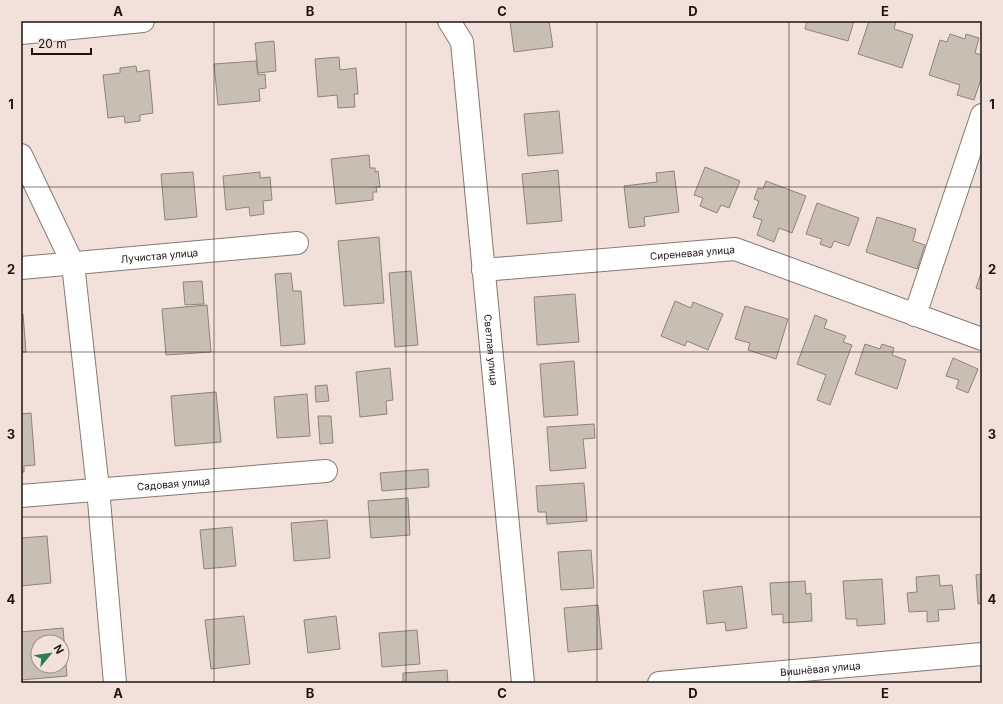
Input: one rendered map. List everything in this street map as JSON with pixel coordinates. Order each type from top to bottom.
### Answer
[{"type":"street","points":[[21,33],[143,21]]},
{"type":"street","name":"Светлая улица","points":[[449,21],[462,42],[523,683]]},
{"type":"street","points":[[461,21],[462,42]]},
{"type":"street","points":[[916,315],[982,115]]},
{"type":"street","points":[[21,155],[73,264],[98,489],[115,683]]},
{"type":"street","name":"Лучистая улица","points":[[21,268],[297,243]]},
{"type":"street","name":"Сиреневая улица","points":[[483,270],[735,249],[982,339]]},
{"type":"street","name":"Садовая улица","points":[[21,496],[326,471]]},
{"type":"street","name":"Вишнёвая улица","points":[[660,683],[982,654]]},
{"type":"building","points":[[510,21],[549,21],[553,47],[514,52]]},
{"type":"building","points":[[807,21],[854,21],[848,41],[805,29]]},
{"type":"building","points":[[869,21],[896,21],[894,29],[913,35],[902,68],[858,54]]},
{"type":"building","points":[[950,34],[965,39],[966,34],[979,38],[975,53],[982,55],[982,76],[974,100],[957,95],[960,85],[929,75],[940,40],[947,42]]},
{"type":"building","points":[[274,41],[276,71],[258,73],[255,43]]},
{"type":"building","points":[[339,57],[340,70],[356,68],[358,94],[354,94],[355,107],[338,108],[337,95],[318,97],[315,59]]},
{"type":"building","points":[[256,61],[258,75],[265,74],[266,88],[259,89],[260,101],[218,105],[214,64]]},
{"type":"building","points":[[136,66],[137,72],[149,70],[153,113],[140,115],[140,121],[125,123],[124,116],[108,118],[103,75],[120,73],[120,68]]},
{"type":"building","points":[[559,111],[563,153],[528,156],[524,114]]},
{"type":"building","points":[[369,155],[370,168],[375,168],[375,172],[378,171],[380,187],[376,187],[377,192],[373,192],[373,200],[336,204],[331,159]]},
{"type":"building","points":[[705,167],[740,181],[729,208],[721,205],[717,213],[700,206],[703,198],[694,195]]},
{"type":"building","points":[[558,170],[562,221],[527,224],[522,174]]},
{"type":"building","points":[[674,171],[679,212],[644,217],[645,226],[629,228],[624,186],[657,182],[656,173]]},
{"type":"building","points":[[193,172],[197,217],[165,220],[161,174]]},
{"type":"building","points":[[260,172],[260,178],[270,177],[272,200],[263,201],[264,214],[250,216],[249,207],[226,210],[223,176]]},
{"type":"building","points":[[766,181],[806,196],[792,233],[779,228],[774,242],[757,235],[762,220],[753,217],[759,201],[754,199],[758,188],[763,189]]},
{"type":"building","points":[[817,203],[859,218],[849,246],[834,241],[831,248],[820,244],[822,239],[806,234]]},
{"type":"building","points":[[877,217],[916,229],[913,241],[925,245],[917,269],[866,252]]},
{"type":"building","points":[[379,237],[384,303],[344,306],[338,241]]},
{"type":"building","points":[[982,270],[982,290],[976,288]]},
{"type":"building","points":[[411,271],[418,345],[395,347],[389,273]]},
{"type":"building","points":[[291,273],[293,291],[301,291],[305,344],[281,346],[275,274]]},
{"type":"building","points":[[202,281],[204,304],[185,305],[183,282]]},
{"type":"building","points":[[575,294],[579,342],[537,345],[534,297]]},
{"type":"building","points":[[675,301],[691,308],[693,302],[723,314],[708,350],[687,341],[685,346],[661,336]]},
{"type":"building","points":[[207,305],[211,352],[166,355],[162,309]]},
{"type":"building","points":[[745,306],[788,319],[776,359],[748,350],[750,343],[735,339]]},
{"type":"building","points":[[21,314],[23,314],[26,352],[21,352]]},
{"type":"building","points":[[815,315],[827,320],[824,328],[846,336],[843,342],[852,345],[830,405],[817,400],[826,375],[797,364]]},
{"type":"building","points":[[865,344],[880,349],[882,344],[894,348],[892,355],[906,360],[897,389],[855,374]]},
{"type":"building","points":[[953,358],[978,369],[968,393],[956,388],[959,380],[946,376]]},
{"type":"building","points":[[574,361],[578,415],[544,417],[540,364]]},
{"type":"building","points":[[390,368],[393,400],[386,401],[387,414],[360,417],[356,372]]},
{"type":"building","points":[[327,385],[329,401],[316,402],[315,386]]},
{"type":"building","points":[[216,392],[221,442],[175,446],[171,396]]},
{"type":"building","points":[[307,394],[310,436],[277,438],[274,397]]},
{"type":"building","points":[[31,413],[35,465],[24,466],[24,472],[21,472],[21,414]]},
{"type":"building","points":[[318,416],[331,416],[333,443],[320,444]]},
{"type":"building","points":[[594,424],[595,438],[583,439],[586,468],[550,471],[547,427]]},
{"type":"building","points":[[428,469],[429,487],[382,491],[380,473]]},
{"type":"building","points":[[584,483],[587,521],[547,524],[546,512],[538,512],[536,486]]},
{"type":"building","points":[[408,498],[410,535],[371,538],[368,501]]},
{"type":"building","points":[[327,520],[330,558],[294,561],[291,523]]},
{"type":"building","points":[[232,527],[236,566],[204,569],[200,530]]},
{"type":"building","points":[[47,536],[51,583],[21,586],[21,538]]},
{"type":"building","points":[[591,550],[594,588],[561,590],[558,552]]},
{"type":"building","points":[[982,574],[982,603],[978,604],[976,575]]},
{"type":"building","points":[[939,575],[940,586],[952,585],[955,609],[938,610],[939,621],[927,622],[927,611],[909,612],[907,593],[917,592],[916,577]]},
{"type":"building","points":[[882,579],[885,624],[857,626],[857,619],[846,619],[843,581]]},
{"type":"building","points":[[805,581],[806,594],[811,593],[812,621],[783,623],[783,614],[772,615],[770,583]]},
{"type":"building","points":[[742,586],[747,628],[726,631],[725,622],[707,624],[703,591]]},
{"type":"building","points":[[598,605],[602,649],[568,652],[564,608]]},
{"type":"building","points":[[244,616],[250,664],[211,669],[205,620]]},
{"type":"building","points":[[336,616],[340,649],[308,653],[304,620]]},
{"type":"building","points":[[63,628],[64,634],[30,634],[30,674],[67,674],[67,676],[21,680],[21,632]]},
{"type":"building","points":[[417,630],[420,664],[382,667],[379,633]]},
{"type":"building","points":[[447,670],[448,683],[403,683],[403,673]]}]
